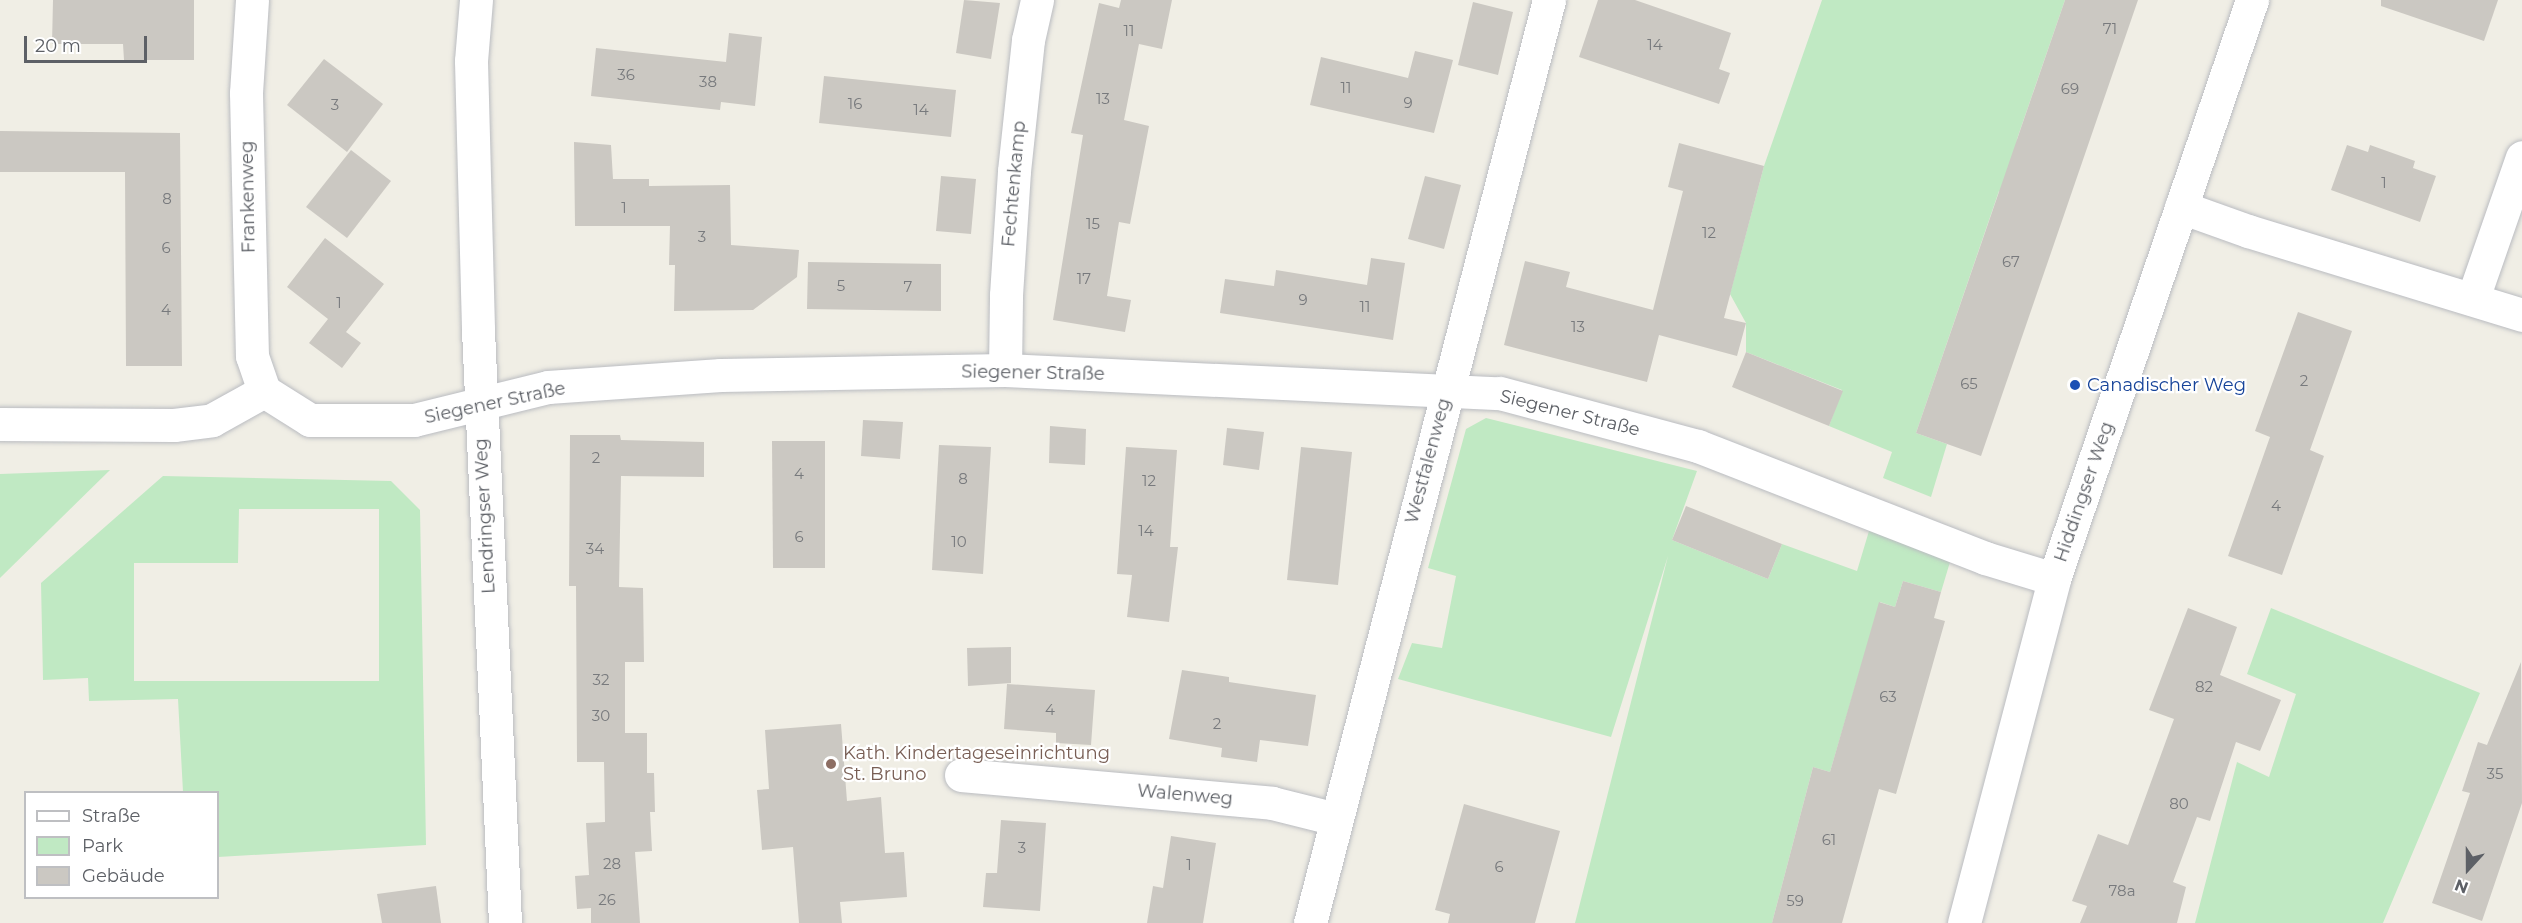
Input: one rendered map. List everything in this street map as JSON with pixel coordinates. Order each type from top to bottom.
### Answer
[{"type":"street","name":"Frankenweg","points":[[252,0],[246,93],[252,356],[264,391]]},
{"type":"street","name":"Lendringser Weg","points":[[476,0],[471,61],[480,403],[505,923]]},
{"type":"street","name":"Fechtenkamp","points":[[1005,370],[1006,295],[1014,171],[1028,40],[1037,0]]},
{"type":"street","name":"Westfalenweg","points":[[1310,923],[1549,0]]},
{"type":"street","name":"Hiddingser Weg","points":[[1964,923],[2054,579],[2252,0]]},
{"type":"street","points":[[2473,298],[2522,157]]},
{"type":"street","points":[[2181,207],[2248,231],[2473,298],[2522,315]]},
{"type":"street","name":"Siegener Straße","points":[[264,391],[310,420],[414,420],[548,387],[721,375],[1005,370],[1500,393],[1698,446],[1986,558],[2054,579]]},
{"type":"street","points":[[0,424],[174,426],[212,420],[264,391]]},
{"type":"street","name":"Walenweg","points":[[962,775],[1272,803],[1336,819]]},
{"type":"green space","points":[[1822,0],[2065,0],[2017,139],[2012,194],[1999,191],[1916,433],[1947,444],[1931,497],[1883,478],[1892,452],[1829,426],[1842,390],[1746,352],[1746,323],[1730,294],[1764,166]]},
{"type":"green space","points":[[1486,418],[1697,471],[1672,540],[1768,579],[1782,544],[1857,571],[1872,521],[1953,552],[1941,592],[1903,581],[1895,607],[1880,602],[1830,772],[1813,767],[1772,923],[1575,923],[1668,556],[1611,737],[1398,679],[1412,643],[1442,648],[1456,576],[1428,568],[1466,429]]},
{"type":"green space","points":[[110,470],[0,578],[0,474]]},
{"type":"green space","points":[[163,476],[391,481],[420,510],[426,845],[219,857],[219,791],[183,791],[178,699],[89,701],[88,678],[43,680],[41,583]],"holes":[[[239,509],[379,509],[379,681],[134,681],[134,563],[238,563]]]},
{"type":"green space","points":[[2271,608],[2480,693],[2383,923],[2195,923],[2237,762],[2269,777],[2296,694],[2247,674]]},
{"type":"building","points":[[53,0],[194,0],[194,60],[124,60],[123,44],[52,44]]},
{"type":"building","points":[[964,0],[1000,3],[991,59],[956,53]]},
{"type":"building","points":[[1121,0],[1172,0],[1162,49],[1139,44],[1124,120],[1149,126],[1130,224],[1119,222],[1107,296],[1131,300],[1125,332],[1053,320],[1083,135],[1071,133],[1099,3],[1119,8]]},
{"type":"building","points":[[1598,0],[1635,0],[1731,33],[1719,69],[1730,73],[1719,104],[1579,57]]},
{"type":"building","points":[[2065,0],[2138,0],[1981,456],[1916,433]]},
{"type":"building","points":[[2381,0],[2498,0],[2484,41],[2381,6]]},
{"type":"building","points":[[1473,2],[1513,12],[1498,75],[1458,65]]},
{"type":"building","points":[[729,33],[762,37],[755,106],[721,102],[720,110],[591,96],[596,48],[726,62]]},
{"type":"building","points":[[1415,51],[1453,60],[1434,133],[1310,105],[1321,57],[1408,78]]},
{"type":"building","points":[[324,59],[383,104],[347,152],[287,105]]},
{"type":"building","points":[[824,76],[956,90],[951,137],[819,123]]},
{"type":"building","points":[[0,131],[180,133],[182,366],[126,366],[125,172],[0,172]]},
{"type":"building","points":[[574,142],[611,145],[613,179],[649,179],[649,186],[730,185],[731,245],[799,250],[797,277],[753,310],[674,311],[675,265],[669,265],[670,226],[575,226]]},
{"type":"building","points":[[1679,143],[1764,166],[1724,318],[1746,323],[1737,356],[1659,335],[1647,382],[1504,345],[1525,261],[1570,272],[1566,287],[1653,310],[1683,191],[1668,187]]},
{"type":"building","points":[[2347,145],[2368,152],[2370,145],[2415,161],[2413,168],[2436,176],[2420,222],[2331,190]]},
{"type":"building","points":[[351,150],[391,181],[347,238],[306,207]]},
{"type":"building","points":[[941,176],[976,179],[971,234],[936,231]]},
{"type":"building","points":[[1425,176],[1461,185],[1444,249],[1408,239]]},
{"type":"building","points":[[325,238],[384,284],[346,332],[361,343],[342,368],[309,343],[328,319],[287,287]]},
{"type":"building","points":[[1371,258],[1405,263],[1393,340],[1220,313],[1225,279],[1274,286],[1276,270],[1367,285]]},
{"type":"building","points":[[808,262],[941,264],[941,311],[807,309]]},
{"type":"building","points":[[2298,312],[2352,331],[2310,450],[2324,456],[2282,575],[2228,556],[2270,437],[2255,431]]},
{"type":"building","points":[[1746,352],[1843,391],[1829,426],[1732,387]]},
{"type":"building","points":[[863,420],[903,422],[900,459],[861,456]]},
{"type":"building","points":[[1050,426],[1086,429],[1085,465],[1049,463]]},
{"type":"building","points":[[1227,428],[1264,432],[1259,470],[1223,465]]},
{"type":"building","points":[[570,435],[620,435],[621,440],[704,442],[704,477],[621,476],[619,587],[643,588],[644,662],[625,662],[625,733],[647,733],[647,773],[654,773],[655,812],[650,812],[652,851],[635,852],[640,923],[591,923],[591,908],[577,909],[575,876],[589,875],[586,823],[605,822],[604,762],[577,762],[576,586],[569,586]]},
{"type":"building","points":[[772,441],[825,441],[825,568],[773,568]]},
{"type":"building","points":[[939,445],[991,447],[983,574],[932,570]]},
{"type":"building","points":[[1126,447],[1177,450],[1170,547],[1178,547],[1169,622],[1127,617],[1132,575],[1117,574]]},
{"type":"building","points":[[1301,447],[1352,452],[1338,585],[1287,580]]},
{"type":"building","points":[[1686,506],[1782,544],[1768,579],[1672,540]]},
{"type":"building","points":[[1903,581],[1941,592],[1934,618],[1945,621],[1896,794],[1879,789],[1842,923],[1772,923],[1813,767],[1830,772],[1879,602],[1895,607]]},
{"type":"building","points":[[2188,608],[2237,627],[2220,675],[2281,700],[2260,751],[2236,742],[2210,821],[2197,817],[2173,882],[2186,887],[2177,923],[2080,923],[2087,906],[2072,901],[2098,834],[2128,845],[2174,719],[2149,710]]},
{"type":"building","points":[[1011,647],[1011,683],[968,686],[967,648]]},
{"type":"building","points":[[2521,662],[2522,803],[2482,921],[2432,903],[2470,793],[2462,791],[2478,742],[2487,745]]},
{"type":"building","points":[[1182,670],[1229,677],[1229,682],[1316,695],[1308,746],[1260,740],[1257,762],[1221,757],[1222,748],[1169,739]]},
{"type":"building","points":[[1007,684],[1095,690],[1091,745],[1056,743],[1056,733],[1004,729]]},
{"type":"building","points":[[841,724],[847,801],[881,797],[885,853],[904,852],[907,897],[840,902],[842,923],[799,923],[793,847],[762,850],[757,790],[769,789],[765,730]]},
{"type":"building","points":[[1464,804],[1560,831],[1535,923],[1448,923],[1450,914],[1435,910]]},
{"type":"building","points":[[1001,820],[1046,823],[1040,911],[983,907],[986,873],[997,873]]},
{"type":"building","points":[[1171,836],[1216,843],[1203,923],[1147,923],[1153,886],[1163,888]]},
{"type":"building","points":[[436,886],[441,923],[382,923],[377,894]]},
{"type":"place","name":"Canadischer Weg","points":[[2075,385]]},
{"type":"place","name":"Kath. Kindertageseinrichtung St. Bruno","points":[[831,764]]}]
